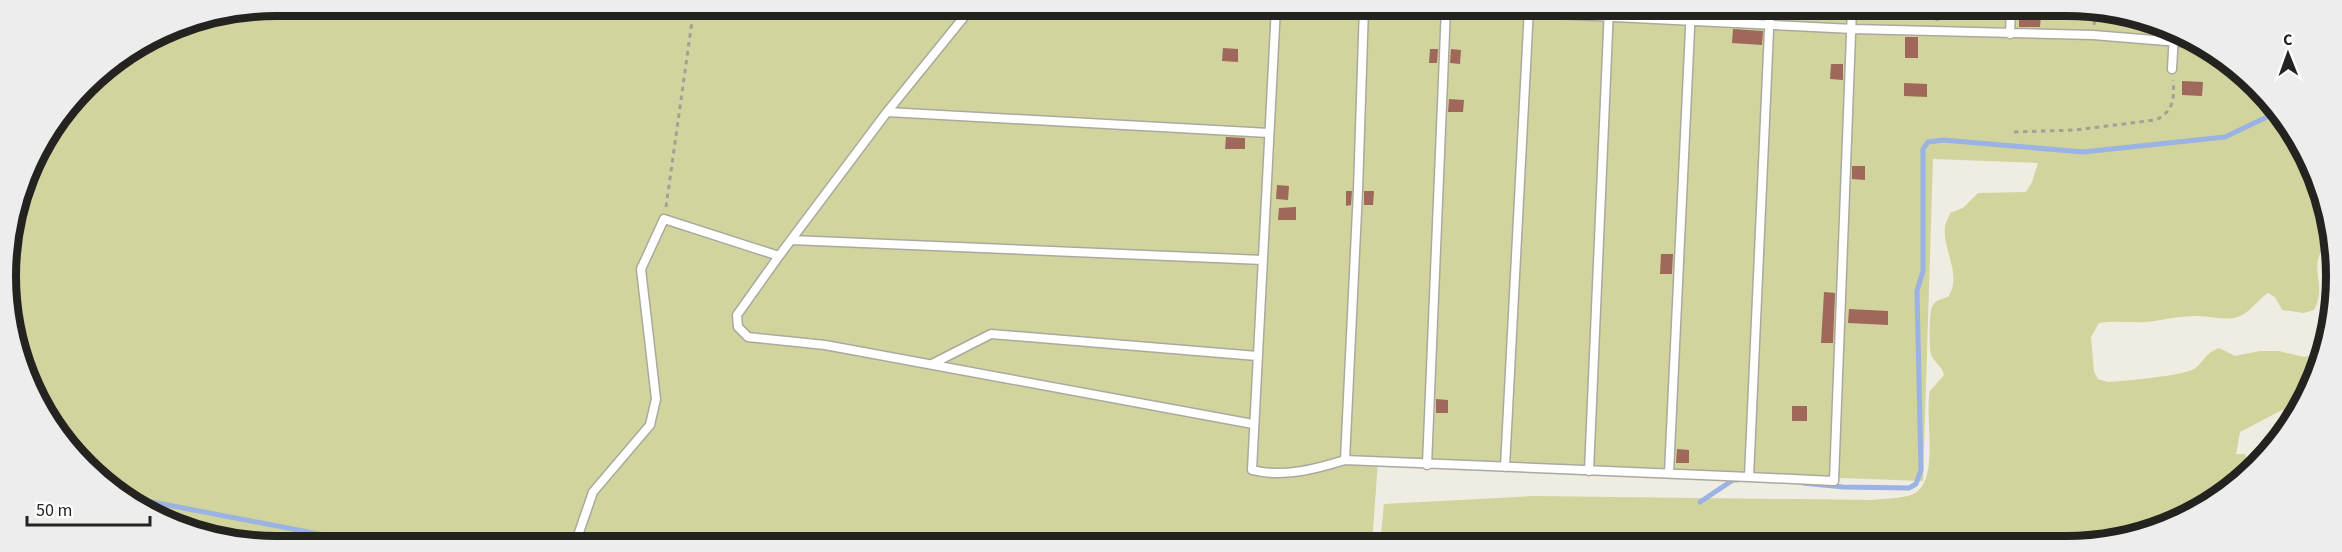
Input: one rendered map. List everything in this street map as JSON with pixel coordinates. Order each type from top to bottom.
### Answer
[{"type":"lane","points":[[965,16],[887,112],[779,256],[737,315],[738,327],[748,337],[825,345],[1253,424]]},
{"type":"lane","points":[[1276,16],[1252,470],[1296,472],[1317,469],[1345,460],[1834,481],[1852,16]]},
{"type":"lane","points":[[1345,460],[1364,16]]},
{"type":"lane","points":[[1427,465],[1446,16]]},
{"type":"lane","points":[[1505,467],[1529,16]]},
{"type":"lane","points":[[1589,471],[1609,16]]},
{"type":"lane","points":[[1650,16],[1853,29],[2167,37]]},
{"type":"lane","points":[[1669,474],[1690,16]]},
{"type":"lane","points":[[1749,477],[1770,16]]},
{"type":"lane","points":[[2010,34],[2011,16]]},
{"type":"lane","points":[[2172,69],[2174,40]]},
{"type":"lane","points":[[887,112],[1269,133]]},
{"type":"lane","points":[[578,536],[593,492],[650,425],[656,399],[640,269],[664,219],[779,256]]},
{"type":"lane","points":[[791,240],[1263,260]]},
{"type":"lane","points":[[932,364],[991,334],[1257,356]]},
{"type":"path","points":[[664,219],[693,16]]},
{"type":"path","points":[[2014,132],[2075,130],[2156,120],[2165,116],[2171,108],[2174,90],[2172,69]]},
{"type":"green space","points":[[276,16],[2083,17],[2117,21],[2165,36],[2196,51],[2224,70],[2261,105],[2282,132],[2299,161],[2317,209],[2324,248],[2318,259],[2319,291],[2314,310],[2304,313],[2282,310],[2275,297],[2268,293],[2248,311],[2234,318],[2190,316],[2146,322],[2099,323],[2091,337],[2094,372],[2098,379],[2108,382],[2187,372],[2219,348],[2235,356],[2260,351],[2279,351],[2304,357],[2313,355],[2299,391],[2288,411],[2282,410],[2240,432],[2236,454],[2245,454],[2248,460],[2237,471],[2196,501],[2165,516],[2133,527],[2117,531],[2066,536],[1381,536],[1384,504],[1533,496],[1874,500],[1915,493],[1923,485],[1929,461],[1930,391],[1944,375],[1931,355],[1930,316],[1933,305],[1948,297],[1952,289],[1953,271],[1946,244],[1945,224],[1950,213],[1963,208],[1978,193],[2026,192],[2038,163],[1933,159],[1923,481],[1378,461],[1373,536],[276,536],[225,531],[177,516],[132,492],[105,471],[81,447],[60,420],[36,375],[21,327],[16,276],[21,225],[36,177],[51,146],[81,105],[118,70],[161,43],[193,30],[225,21]]},
{"type":"building","points":[[2019,16],[2041,16],[2040,27],[2019,27]]},
{"type":"building","points":[[1733,29],[1763,31],[1762,45],[1732,43]]},
{"type":"building","points":[[1905,37],[1918,37],[1918,58],[1905,58]]},
{"type":"building","points":[[1223,48],[1238,49],[1238,62],[1222,61]]},
{"type":"building","points":[[1430,49],[1438,49],[1437,63],[1429,63]]},
{"type":"building","points":[[1451,49],[1461,50],[1460,64],[1450,63]]},
{"type":"building","points":[[1831,64],[1843,64],[1843,80],[1830,79]]},
{"type":"building","points":[[2182,81],[2203,82],[2202,96],[2182,95]]},
{"type":"building","points":[[1904,83],[1927,84],[1927,97],[1904,96]]},
{"type":"building","points":[[1449,99],[1464,100],[1463,112],[1448,112]]},
{"type":"building","points":[[1226,137],[1245,138],[1245,149],[1225,149]]},
{"type":"building","points":[[1852,166],[1865,166],[1865,180],[1852,179]]},
{"type":"building","points":[[1277,185],[1289,186],[1288,200],[1276,199]]},
{"type":"building","points":[[1346,191],[1352,191],[1351,205],[1346,206]]},
{"type":"building","points":[[1364,191],[1374,191],[1373,205],[1364,205]]},
{"type":"building","points":[[1296,207],[1296,220],[1278,220],[1279,208]]},
{"type":"building","points":[[1661,254],[1673,254],[1672,274],[1660,274]]},
{"type":"building","points":[[1824,292],[1835,293],[1833,343],[1821,343]]},
{"type":"building","points":[[1849,309],[1888,311],[1888,325],[1848,323]]},
{"type":"building","points":[[1436,399],[1448,400],[1448,413],[1436,413]]},
{"type":"building","points":[[1792,406],[1807,406],[1807,421],[1792,421]]},
{"type":"building","points":[[1677,449],[1689,450],[1689,463],[1676,463]]},
{"type":"waterway","points":[[1803,483],[1843,487],[1909,488],[1916,484],[1921,470],[1917,291],[1923,271],[1923,149],[1928,142],[1943,140],[2083,152],[2225,137],[2270,116]]},
{"type":"waterway","points":[[1700,502],[1733,480],[1737,480]]},
{"type":"waterway","points":[[146,501],[329,536]]}]
